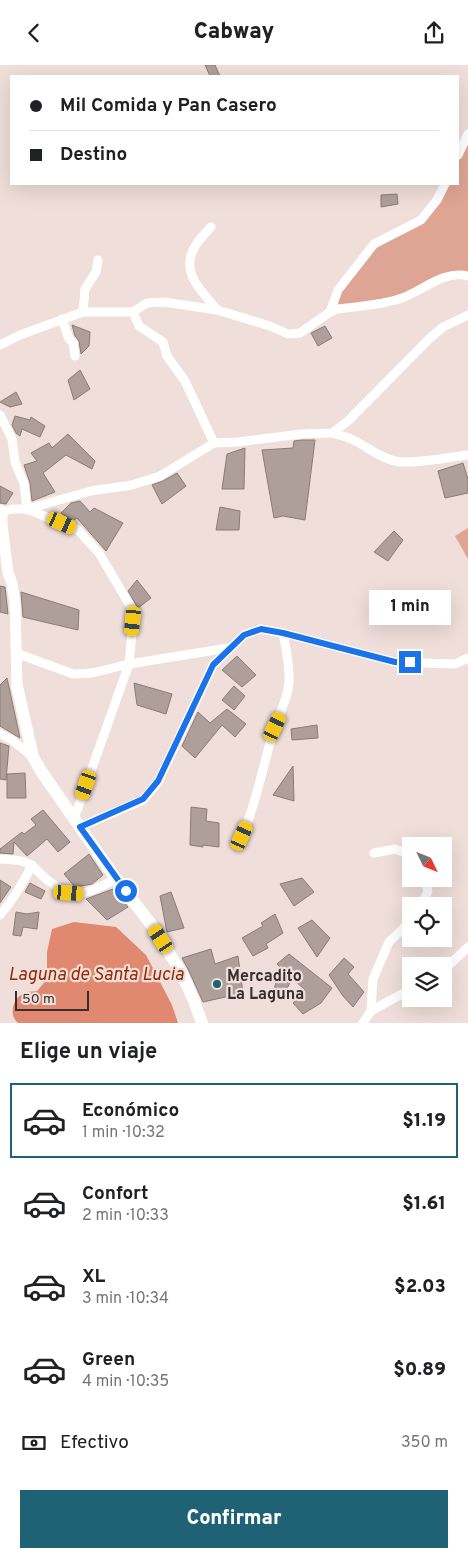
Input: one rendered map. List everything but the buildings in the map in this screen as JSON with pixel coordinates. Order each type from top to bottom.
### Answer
[{"type":"main road","points":[[17,686],[33,757],[116,879],[154,928],[176,962],[202,1023]]},
{"type":"street","points":[[459,151],[463,137]]},
{"type":"street","points":[[330,312],[338,290],[374,244],[421,220],[437,200],[444,185]]},
{"type":"street","points":[[211,227],[193,248],[189,260],[191,273],[197,286],[217,311]]},
{"type":"street","points":[[84,312],[85,289],[96,272],[98,260]]},
{"type":"street","points":[[0,345],[20,335],[84,312],[133,311],[147,303],[164,303],[217,311],[270,326],[288,334],[300,333],[337,309],[400,299],[430,283],[451,275],[468,275]]},
{"type":"street","points":[[133,311],[139,326],[163,342],[167,356],[185,381],[214,443]]},
{"type":"street","points":[[332,433],[348,421],[429,339],[443,327],[468,315]]},
{"type":"street","points":[[62,319],[69,339],[73,342],[75,356]]},
{"type":"street","points":[[0,415],[12,439],[15,462],[24,484],[27,509]]},
{"type":"street","points":[[17,686],[15,603],[12,583],[8,573],[1,511],[27,509],[92,491],[132,485],[160,476],[214,443],[302,434],[332,433],[350,438],[376,455],[407,463],[468,455]]},
{"type":"street","points":[[27,509],[78,530],[99,553],[132,609],[133,621],[128,664],[77,823]]},
{"type":"street","points":[[77,823],[143,799],[158,781],[213,665],[244,635],[261,629],[395,662],[455,663],[468,658]]},
{"type":"street","points":[[242,836],[253,805],[275,727],[287,698],[289,682],[288,657],[283,633]]},
{"type":"street","points":[[16,653],[73,674],[92,673],[128,664],[228,649]]},
{"type":"street","points":[[0,734],[12,740],[33,757]]},
{"type":"street","points":[[374,853],[395,849],[402,852]]},
{"type":"street","points":[[0,859],[25,862],[32,865],[52,883],[69,893],[91,892],[116,879]]},
{"type":"street","points":[[0,915],[32,865]]},
{"type":"street","points":[[371,1011],[374,979],[389,942],[402,930]]},
{"type":"street","points":[[452,962],[468,947]]},
{"type":"street","points":[[363,1023],[371,1011],[402,994]]},
{"type":"shaded area","points":[[468,134],[468,279],[439,281],[409,297],[337,309],[340,290],[375,245],[421,220],[444,185],[459,185],[459,154]]},
{"type":"shaded area","points":[[468,528],[468,559],[455,536]]},
{"type":"water","name":"Laguna de Santa Lucia","points":[[74,922],[116,927],[146,955],[172,1005],[178,1023],[18,1023],[13,1016],[13,1007],[17,998],[26,992],[37,991],[47,979],[47,952],[52,929]]},
{"type":"place","name":"Mercadito La Laguna","points":[[217,984]]},
{"type":"route","points":[[126,891],[80,827],[143,799],[158,781],[213,665],[244,635],[261,629],[395,662],[410,662]]}]
